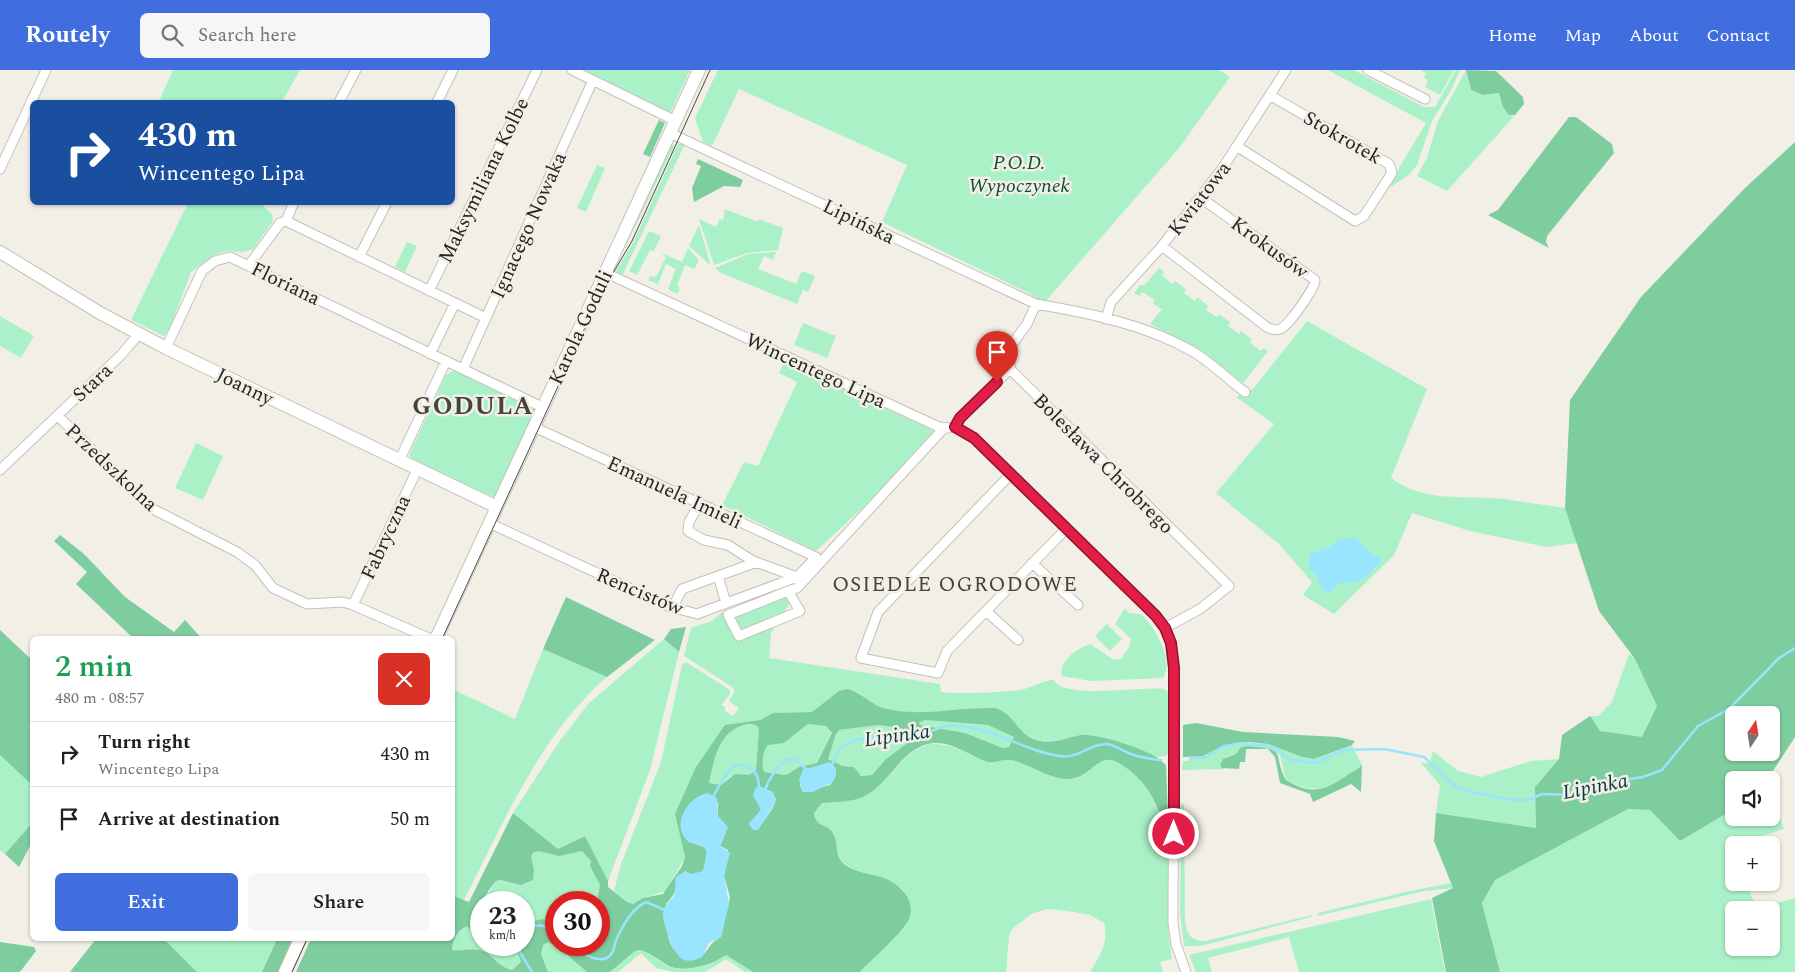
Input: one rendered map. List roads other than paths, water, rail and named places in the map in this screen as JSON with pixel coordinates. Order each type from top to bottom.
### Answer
[{"type":"main road","name":"Karola Goduli","points":[[437,636],[699,70]]},
{"type":"main road","name":"Joanny","points":[[0,252],[100,313],[166,348],[497,507]]},
{"type":"main road","points":[[285,972],[299,941]]},
{"type":"street","points":[[32,100],[46,70]]},
{"type":"street","points":[[340,100],[356,70]]},
{"type":"street","points":[[438,100],[453,70]]},
{"type":"street","name":"Maksymiliana Kolbe","points":[[429,291],[537,70]]},
{"type":"street","points":[[572,70],[676,121]]},
{"type":"street","name":"Kwiatowa","points":[[1106,319],[1111,302],[1162,246],[1238,148],[1286,70]]},
{"type":"street","points":[[1368,70],[1425,98]]},
{"type":"street","name":"Ignacego Nowaka","points":[[463,369],[593,80]]},
{"type":"street","name":"Stokrotek","points":[[1238,148],[1355,221],[1364,216],[1392,173],[1389,164],[1271,96]]},
{"type":"street","points":[[0,169],[30,104]]},
{"type":"street","name":"Lipińska","points":[[670,133],[1036,304],[1106,319],[1150,331],[1192,351],[1246,392]]},
{"type":"street","name":"Krokusów","points":[[1162,246],[1268,328],[1274,330],[1284,328],[1313,290],[1315,280],[1201,198]]},
{"type":"street","points":[[286,221],[293,205]]},
{"type":"street","points":[[359,258],[386,205]]},
{"type":"street","points":[[250,265],[280,223],[286,221],[486,318]]},
{"type":"street","name":"Floriana","points":[[166,348],[202,271],[222,258],[230,257],[542,407]]},
{"type":"street","name":"Wincentego Lipa","points":[[606,273],[944,428],[955,427]]},
{"type":"street","points":[[430,354],[455,303]]},
{"type":"street","points":[[1036,304],[1027,324],[1010,347],[1010,369],[960,418],[955,427],[974,438],[1132,592],[1165,628],[1171,643],[1174,668],[1173,922],[1176,944],[1186,972]]},
{"type":"street","name":"Stara","points":[[0,470],[121,355],[139,334]]},
{"type":"street","points":[[400,459],[446,361]]},
{"type":"street","name":"Bolesława Chrobrego","points":[[1010,369],[1229,586],[1200,609],[1165,628]]},
{"type":"street","name":"Przedszkolna","points":[[58,416],[152,508],[237,552],[255,565],[273,588],[307,604],[343,602],[353,605],[424,636]]},
{"type":"street","name":"Emanuela Imieli","points":[[534,427],[816,558]]},
{"type":"street","points":[[788,591],[800,612],[739,636],[728,614],[788,591],[797,588],[944,428]]},
{"type":"street","name":"Fabryczna","points":[[353,605],[418,468]]},
{"type":"street","points":[[1010,475],[878,612],[861,658],[938,673],[947,651],[1066,529]]},
{"type":"street","points":[[700,503],[689,522],[688,531],[704,540],[728,545],[757,562],[797,578]]},
{"type":"street","name":"Rencistów","points":[[489,523],[673,608],[696,614],[797,578],[816,558]]},
{"type":"street","points":[[673,608],[682,590],[757,562]]},
{"type":"street","points":[[1032,564],[1078,605]]},
{"type":"street","points":[[718,576],[726,603]]},
{"type":"street","points":[[986,611],[1018,640]]},
{"type":"water","points":[[1356,538],[1363,546],[1382,560],[1364,578],[1354,582],[1339,583],[1330,592],[1322,591],[1318,578],[1309,568],[1309,554],[1329,547],[1340,539]]},
{"type":"water","points":[[829,762],[835,767],[836,775],[833,782],[813,792],[803,792],[799,780],[803,770]]},
{"type":"water","points":[[759,786],[773,792],[776,801],[758,830],[753,830],[749,824],[761,810],[753,795],[755,789]]},
{"type":"water","points":[[708,793],[717,798],[718,816],[728,827],[720,846],[730,853],[724,876],[729,904],[721,937],[709,943],[702,957],[690,961],[681,958],[672,946],[665,927],[663,913],[674,895],[676,877],[685,871],[692,874],[703,871],[707,853],[705,847],[686,840],[681,830],[681,823],[682,816],[690,804],[701,795]]},
{"type":"waterway","name":"Lipinka","points":[[1190,759],[1207,757],[1222,747],[1240,743],[1268,746],[1279,751],[1289,759],[1310,763],[1318,762],[1345,750],[1384,749],[1424,757],[1456,787],[1471,792],[1513,800],[1528,800],[1542,794],[1571,795],[1598,784],[1643,777],[1662,770],[1698,726],[1729,709],[1779,658],[1795,648]]},
{"type":"waterway","name":"Lipinka","points":[[831,767],[837,753],[853,741],[875,737],[919,735],[942,727],[952,726],[985,731],[1035,750],[1060,756],[1078,754],[1095,746],[1107,744],[1138,756],[1161,760]]},
{"type":"waterway","name":"Lipinka","points":[[765,790],[774,772],[788,759],[796,760],[807,770]]},
{"type":"waterway","name":"Lipinka","points":[[713,797],[727,773],[738,765],[744,765],[755,773],[759,789]]},
{"type":"waterway","name":"Lipinka","points":[[610,955],[622,928],[637,908],[646,902],[665,910]]},
{"type":"waterway","name":"Lipinka","points":[[535,926],[545,926]]},
{"type":"waterway","name":"Lipinka","points":[[522,956],[532,972]]},
{"type":"waterway","name":"Lipinka","points":[[590,956],[597,959],[609,956]]},
{"type":"tram line","points":[[443,636],[600,295],[632,241],[710,70]]},
{"type":"tram line","points":[[292,972],[306,941]]},
{"type":"district","name":"GODULA","points":[[473,405]]},
{"type":"district","name":"OSIEDLE OGRODOWE","points":[[955,584]]},
{"type":"park label","name":"P.O.D. Wypoczynek","points":[[1019,174]]}]
